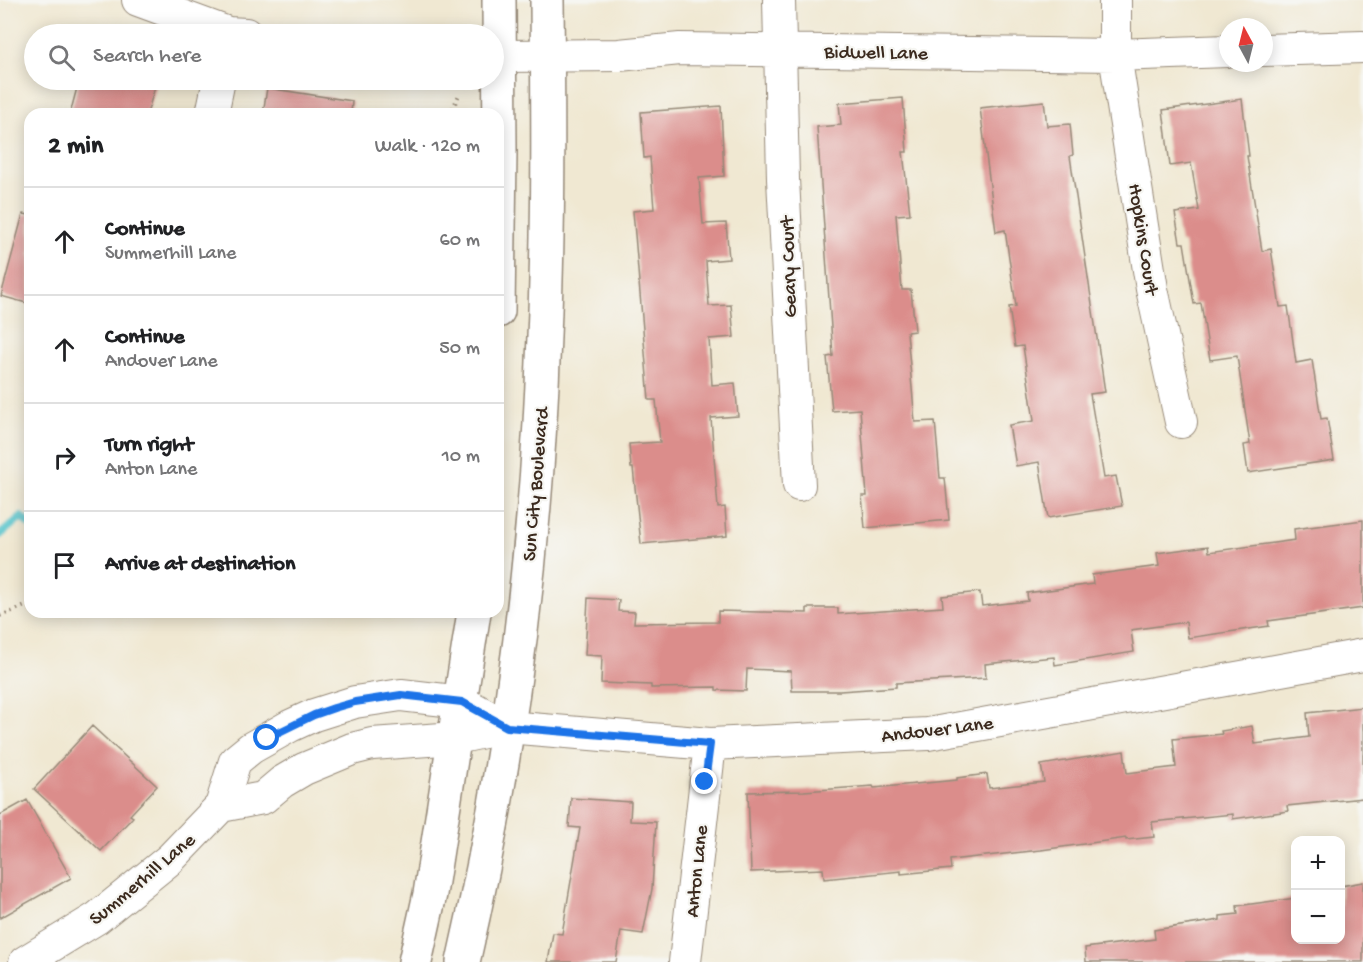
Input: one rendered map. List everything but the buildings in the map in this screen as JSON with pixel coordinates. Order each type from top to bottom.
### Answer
[{"type":"street","points":[[138,0],[206,24]]},
{"type":"street","name":"Sun City Boulevard","points":[[463,962],[479,891],[518,653],[539,434],[546,261],[548,152],[499,0]]},
{"type":"street","name":"Sun City Boulevard","points":[[504,226],[516,56],[547,0]]},
{"type":"street","name":"Geary Court","points":[[779,0],[789,314],[799,485]]},
{"type":"street","name":"Hopkins Court","points":[[1115,0],[1114,55],[1152,289],[1181,422]]},
{"type":"street","points":[[1273,50],[1363,47]]},
{"type":"street","name":"Bidwell Lane","points":[[516,56],[619,55],[680,49],[1114,55],[1219,51]]},
{"type":"street","points":[[213,108],[217,90]]},
{"type":"street","points":[[415,962],[430,894],[462,702],[473,618]]},
{"type":"street","name":"Andover Lane","points":[[507,727],[710,744],[928,734],[1363,655]]},
{"type":"street","name":"Summerhill Lane","points":[[25,962],[97,918],[170,859],[221,806],[235,761],[267,738],[314,715],[355,702],[401,695],[462,702],[507,727]]},
{"type":"street","points":[[221,806],[263,798],[282,782],[304,769],[352,749],[393,741],[456,738],[507,727]]},
{"type":"street","name":"Anton Lane","points":[[685,962],[710,744]]},
{"type":"path","points":[[453,108],[459,95]]},
{"type":"path","points":[[0,616],[24,606]]},
{"type":"waterway","points":[[0,535],[21,517],[24,520]]},
{"type":"route","points":[[267,738],[334,708],[379,697],[401,695],[462,702],[507,727],[579,735],[710,744],[705,782]]}]
